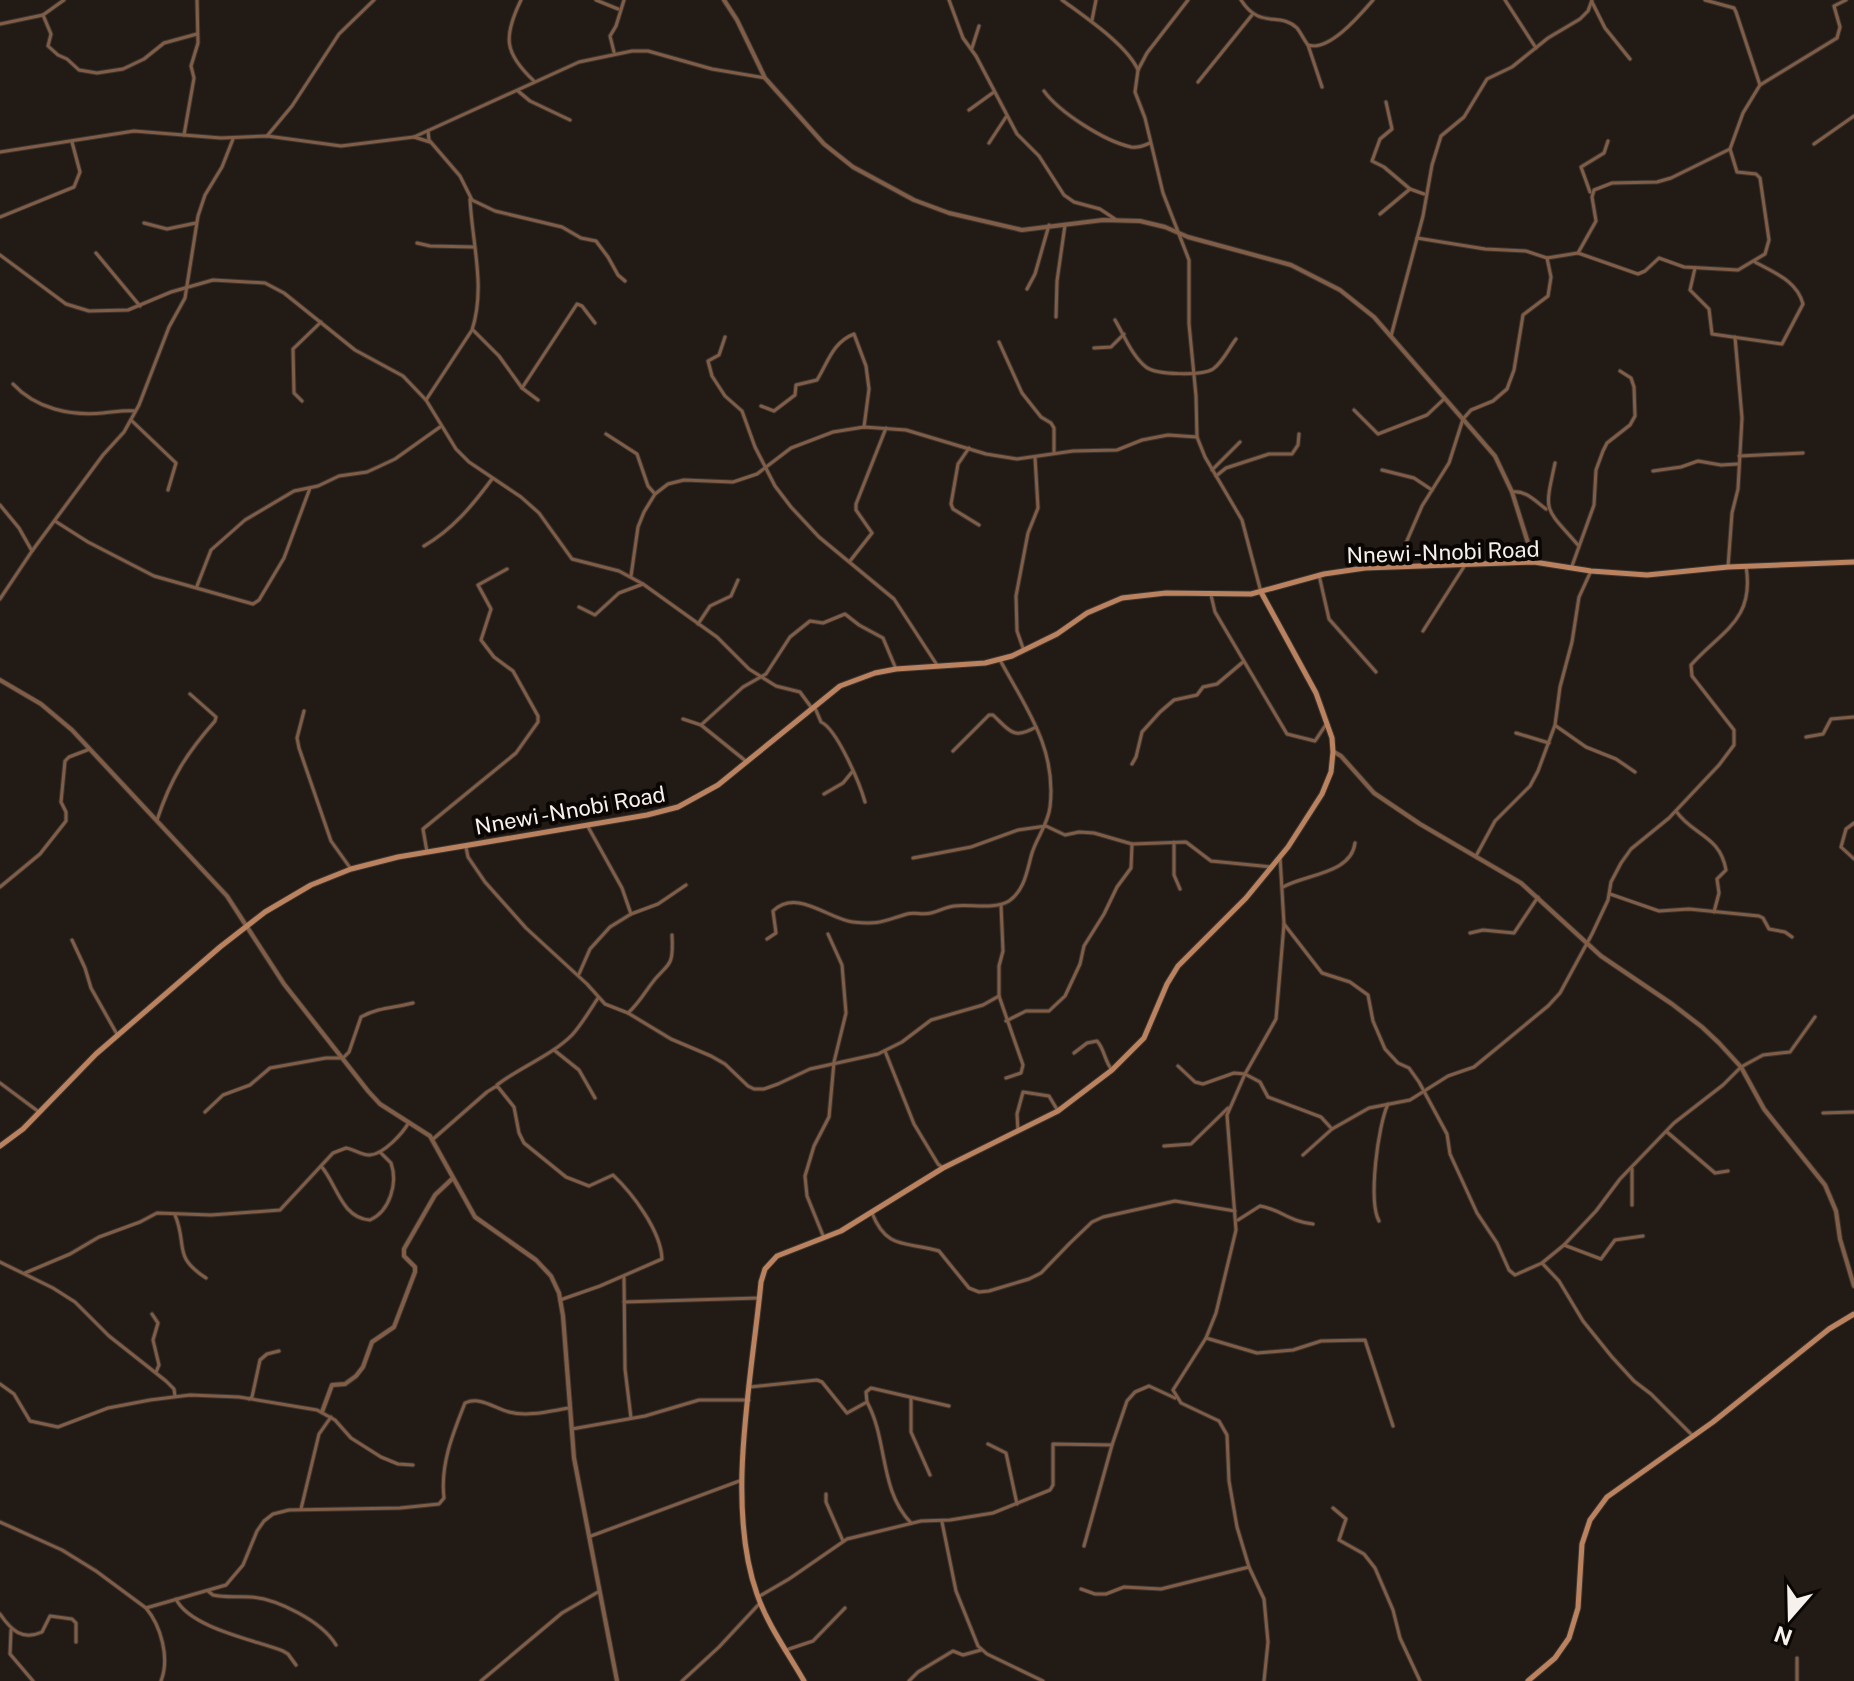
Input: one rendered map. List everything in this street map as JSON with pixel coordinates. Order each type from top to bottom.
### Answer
[{"type":"main road","name":"Nnewi -Nnobi Road","points":[[0,1146],[23,1129],[64,1084],[247,925],[311,885],[351,869],[427,852],[647,815],[678,807],[718,785],[840,686],[875,673],[1000,660],[1024,652],[1087,613],[1122,598],[1166,593],[1211,595],[1261,592],[1346,570],[1534,562],[1591,571],[1647,575],[1728,567],[1854,562]]},
{"type":"main road","points":[[804,1681],[759,1600],[741,1523],[742,1480],[762,1276],[777,1256],[824,1238],[872,1213],[943,1168],[1058,1111],[1112,1070],[1144,1038],[1178,966],[1246,898],[1280,857],[1322,794],[1331,772],[1333,752],[1316,693],[1261,592]]},
{"type":"main road","points":[[1528,1681],[1555,1658],[1569,1638],[1578,1608],[1582,1544],[1598,1507],[1622,1485],[1693,1436],[1829,1329],[1854,1314]]},
{"type":"street","points":[[0,24],[43,15],[64,0]]},
{"type":"street","points":[[184,135],[194,78],[191,66],[198,43],[197,0]]},
{"type":"street","points":[[267,136],[292,106],[339,34],[374,0]]},
{"type":"street","points":[[521,0],[511,30],[510,49],[515,63],[534,81]]},
{"type":"street","points":[[596,0],[620,10]]},
{"type":"street","points":[[614,53],[610,36],[624,0]]},
{"type":"street","points":[[724,0],[765,78],[807,126],[842,160],[914,200],[949,213],[1022,230],[1115,219],[1153,223],[1179,234],[1309,273],[1353,299],[1391,336],[1495,456],[1512,492],[1534,562]]},
{"type":"street","points":[[949,0],[963,38],[972,48],[1017,134],[1047,166],[1064,195],[1074,202],[1100,209],[1115,219]]},
{"type":"street","points":[[1062,0],[1092,22],[1133,61],[1138,70]]},
{"type":"street","points":[[1092,22],[1096,0]]},
{"type":"street","points":[[1188,0],[1138,70],[1135,92],[1145,118],[1163,193],[1185,246],[1190,273],[1189,324],[1197,437],[1212,470],[1242,520],[1261,592]]},
{"type":"street","points":[[1241,0],[1252,15],[1291,24],[1299,30],[1308,45],[1322,87]]},
{"type":"street","points":[[1308,45],[1316,47],[1333,40],[1373,0]]},
{"type":"street","points":[[1705,0],[1734,8],[1760,85]]},
{"type":"street","points":[[1417,238],[1485,249],[1526,251],[1547,258],[1578,253],[1638,274],[1659,258],[1695,268],[1742,270],[1765,254],[1769,246],[1760,178],[1756,174],[1737,172],[1730,149],[1743,113],[1760,85],[1837,38],[1840,27],[1834,6],[1846,0]]},
{"type":"street","points":[[1391,336],[1441,136],[1464,117],[1487,79],[1512,67],[1580,19],[1592,1]]},
{"type":"street","points":[[1592,1],[1605,28],[1630,59]]},
{"type":"street","points":[[1508,2],[1516,20],[1536,48]]},
{"type":"street","points":[[43,15],[51,34],[48,46],[79,70],[91,73],[123,69],[144,59],[164,43],[197,34]]},
{"type":"street","points":[[1198,82],[1252,15]]},
{"type":"street","points":[[972,48],[979,26]]},
{"type":"street","points":[[0,152],[134,131],[233,138],[267,136],[341,146],[414,137],[579,62],[614,53],[648,51],[712,69],[765,78]]},
{"type":"street","points":[[516,90],[530,101],[570,120]]},
{"type":"street","points":[[1044,91],[1054,105],[1108,137],[1134,148],[1150,143]]},
{"type":"street","points":[[969,110],[994,92]]},
{"type":"street","points":[[1386,102],[1392,129],[1380,139],[1372,161],[1410,189],[1425,195]]},
{"type":"street","points":[[1814,144],[1854,116]]},
{"type":"street","points":[[989,143],[1006,117]]},
{"type":"street","points":[[426,400],[472,330],[478,298],[470,196],[460,176],[428,137],[428,131]]},
{"type":"street","points":[[414,137],[433,144]]},
{"type":"street","points":[[0,599],[32,551],[131,420],[169,327],[185,298],[196,223],[205,195],[222,167],[233,138]]},
{"type":"street","points":[[1578,253],[1596,221],[1592,194],[1581,167],[1604,153],[1608,141]]},
{"type":"street","points":[[0,217],[74,187],[80,172],[72,142]]},
{"type":"street","points":[[1592,194],[1598,187],[1612,183],[1632,180],[1657,182],[1671,178],[1730,149]]},
{"type":"street","points":[[1380,214],[1410,189]]},
{"type":"street","points":[[470,196],[495,211],[562,227],[581,238],[596,241],[625,281]]},
{"type":"street","points":[[144,223],[163,229],[196,223]]},
{"type":"street","points":[[1056,317],[1065,224]]},
{"type":"street","points":[[1027,289],[1035,274],[1049,225]]},
{"type":"street","points":[[417,243],[474,247]]},
{"type":"street","points":[[96,253],[140,306]]},
{"type":"street","points":[[0,255],[56,298],[77,308],[102,312],[128,310],[213,280],[265,283],[284,293],[355,350],[403,376],[426,400],[456,449],[539,513],[572,559],[631,576],[728,645],[749,669],[776,686],[800,692],[813,706],[821,722],[827,725],[865,802]]},
{"type":"street","points":[[1395,567],[1412,526],[1449,463],[1463,419],[1471,410],[1493,401],[1507,389],[1514,370],[1523,315],[1548,296],[1551,277],[1547,258]]},
{"type":"street","points":[[1695,268],[1690,290],[1709,309],[1712,334],[1782,344],[1803,304],[1800,292],[1755,262]]},
{"type":"street","points":[[522,388],[577,304],[595,323]]},
{"type":"street","points":[[1115,320],[1139,360],[1152,371],[1193,373],[1212,369],[1236,339]]},
{"type":"street","points":[[302,401],[294,393],[293,349],[321,322]]},
{"type":"street","points":[[472,330],[499,356],[522,388],[538,400]]},
{"type":"street","points":[[761,406],[774,411],[795,395],[796,385],[818,378],[827,357],[853,333],[868,375],[869,400],[864,427]]},
{"type":"street","points":[[1094,348],[1111,347],[1124,334]]},
{"type":"street","points":[[725,337],[719,355],[708,361],[708,368],[725,396],[742,411],[755,447],[791,507],[819,537],[894,599],[938,666]]},
{"type":"street","points":[[1728,567],[1732,513],[1738,489],[1742,418],[1735,337]]},
{"type":"street","points":[[999,342],[1022,393],[1054,428],[1054,453]]},
{"type":"street","points":[[1572,567],[1594,505],[1596,470],[1603,451],[1607,443],[1630,425],[1635,416],[1631,378],[1620,371]]},
{"type":"street","points":[[13,384],[21,393],[49,408],[100,413],[135,411]]},
{"type":"street","points":[[1354,410],[1378,434],[1427,415],[1444,399]]},
{"type":"street","points":[[131,420],[176,463],[168,490]]},
{"type":"street","points":[[196,587],[211,550],[238,525],[287,494],[339,476],[367,472],[395,459],[440,427]]},
{"type":"street","points":[[631,576],[638,527],[655,494],[668,484],[677,481],[733,482],[767,468],[791,448],[816,437],[864,427],[886,428],[918,432],[1017,459],[1054,453],[1117,450],[1142,440],[1168,435],[1197,437]]},
{"type":"street","points":[[850,561],[872,533],[856,510],[856,504],[886,428]]},
{"type":"street","points":[[606,434],[637,454],[648,486],[655,494]]},
{"type":"street","points":[[1216,476],[1226,468],[1269,454],[1292,454],[1298,445],[1299,434]]},
{"type":"street","points":[[1212,470],[1240,442]]},
{"type":"street","points":[[969,448],[958,464],[951,504],[979,525]]},
{"type":"street","points":[[1738,456],[1803,453]]},
{"type":"street","points":[[1024,652],[1017,631],[1016,596],[1028,533],[1038,508],[1035,456]]},
{"type":"street","points":[[1653,471],[1698,461],[1738,464]]},
{"type":"street","points":[[1549,511],[1546,497],[1555,463]]},
{"type":"street","points":[[1382,470],[1414,478],[1432,490]]},
{"type":"street","points":[[424,546],[451,529],[469,511],[492,479]]},
{"type":"street","points":[[55,521],[135,567],[171,582],[253,604],[284,558],[310,488]]},
{"type":"street","points":[[1512,492],[1518,491],[1533,498],[1549,511],[1578,545]]},
{"type":"street","points":[[0,505],[19,528],[32,551]]},
{"type":"street","points":[[1423,631],[1465,565]]},
{"type":"street","points":[[1303,1155],[1332,1129],[1369,1108],[1410,1100],[1448,1076],[1474,1067],[1560,993],[1610,894],[1614,874],[1631,849],[1675,811],[1719,765],[1735,741],[1734,730],[1692,676],[1691,665],[1724,635],[1742,610],[1749,589],[1746,566]]},
{"type":"street","points":[[427,852],[423,829],[516,753],[536,729],[538,722],[538,716],[513,671],[494,657],[481,640],[491,609],[478,585],[507,569]]},
{"type":"street","points":[[1476,856],[1495,821],[1530,786],[1549,743],[1579,597],[1591,571]]},
{"type":"street","points":[[1319,575],[1329,619],[1376,672]]},
{"type":"street","points":[[698,624],[710,606],[731,596],[738,580]]},
{"type":"street","points":[[579,607],[595,615],[619,593],[643,584]]},
{"type":"street","points":[[1211,595],[1215,612],[1287,734],[1315,741],[1327,723]]},
{"type":"street","points":[[701,725],[743,687],[762,677],[790,637],[805,622],[823,623],[843,614],[883,638],[896,669]]},
{"type":"street","points":[[767,939],[776,933],[773,911],[781,906],[807,904],[848,922],[883,923],[952,906],[1001,904],[1011,900],[1029,872],[1032,853],[1046,826],[1050,808],[1050,760],[1000,660]]},
{"type":"street","points":[[1132,764],[1142,732],[1160,712],[1174,700],[1197,695],[1203,687],[1217,684],[1243,662]]},
{"type":"street","points":[[0,680],[41,704],[90,749],[227,896],[284,984],[380,1104],[432,1140],[475,1217],[544,1268],[555,1284],[566,1347],[574,1458],[617,1681]]},
{"type":"street","points":[[157,820],[169,784],[189,751],[215,721],[216,717],[211,711],[190,694]]},
{"type":"street","points":[[304,711],[297,738],[299,748],[331,841],[351,869]]},
{"type":"street","points":[[953,751],[989,715],[1015,734],[1036,727]]},
{"type":"street","points":[[1806,737],[1823,734],[1831,719],[1854,717]]},
{"type":"street","points":[[683,719],[701,725],[747,762]]},
{"type":"street","points":[[1555,725],[1586,747],[1616,759],[1635,772]]},
{"type":"street","points":[[1516,733],[1549,743]]},
{"type":"street","points":[[0,887],[40,854],[64,825],[66,812],[61,802],[65,761],[90,749]]},
{"type":"street","points":[[1333,752],[1341,756],[1374,793],[1539,897],[1587,943],[1702,1027],[1741,1067],[1764,1109],[1825,1185],[1836,1211],[1840,1239],[1854,1286]]},
{"type":"street","points":[[824,794],[843,783],[852,772]]},
{"type":"street","points":[[1675,811],[1710,839],[1724,860],[1726,870],[1717,879],[1719,893],[1714,912]]},
{"type":"street","points":[[1854,823],[1846,829],[1841,847],[1854,859]]},
{"type":"street","points":[[587,825],[622,888],[631,914]]},
{"type":"street","points":[[913,858],[971,847],[1018,830],[1046,826],[1065,835],[1094,833],[1132,844],[1174,841],[1191,844],[1211,861],[1272,867]]},
{"type":"street","points":[[1174,841],[1174,875],[1180,889]]},
{"type":"street","points":[[1283,887],[1346,862],[1354,853],[1355,843]]},
{"type":"street","points":[[1006,1021],[1026,1011],[1049,1011],[1065,996],[1080,964],[1084,946],[1131,868],[1132,844]]},
{"type":"street","points":[[465,845],[468,857],[485,882],[526,928],[578,975],[598,998],[671,1039],[725,1064],[754,1089],[764,1089],[834,1062],[885,1051],[931,1020],[983,1005],[999,996]]},
{"type":"street","points":[[1164,1146],[1191,1144],[1228,1108],[1276,1019],[1284,924],[1280,857]]},
{"type":"street","points":[[578,975],[590,949],[610,927],[631,914],[658,904],[686,885]]},
{"type":"street","points":[[1610,894],[1659,911],[1678,909],[1759,916],[1769,929],[1785,932],[1792,937]]},
{"type":"street","points":[[1470,933],[1483,930],[1514,933],[1539,897]]},
{"type":"street","points":[[1001,904],[1003,951],[999,966],[999,996],[1023,1069],[1006,1078]]},
{"type":"street","points":[[1284,924],[1322,973],[1350,982],[1368,995],[1373,1021],[1385,1049],[1391,1058],[1413,1071],[1447,1134],[1450,1154],[1477,1213],[1497,1243],[1509,1270],[1518,1275],[1542,1263],[1564,1245],[1666,1131],[1741,1067],[1763,1055],[1790,1052],[1815,1017]]},
{"type":"street","points":[[824,1238],[807,1196],[805,1176],[814,1146],[829,1117],[834,1062],[846,1013],[842,965],[828,934]]},
{"type":"street","points":[[628,1013],[668,968],[673,959],[672,935]]},
{"type":"street","points":[[72,940],[91,988],[118,1036]]},
{"type":"street","points":[[432,1140],[520,1067],[553,1049],[572,1034],[598,998]]},
{"type":"street","points":[[205,1112],[223,1095],[250,1085],[270,1068],[343,1058],[349,1052],[361,1017],[378,1008],[413,1003]]},
{"type":"street","points":[[1074,1053],[1087,1043],[1097,1041],[1112,1070]]},
{"type":"street","points":[[553,1049],[579,1070],[595,1098]]},
{"type":"street","points":[[885,1051],[914,1124],[943,1168]]},
{"type":"street","points":[[1178,1066],[1187,1077],[1203,1084],[1234,1073],[1245,1074],[1260,1082],[1268,1097],[1321,1117],[1332,1129]]},
{"type":"street","points":[[0,1083],[39,1112]]},
{"type":"street","points":[[495,1087],[502,1090],[514,1107],[524,1143],[566,1177],[589,1186],[613,1175],[634,1197],[658,1240],[663,1258],[560,1300]]},
{"type":"street","points":[[1018,1131],[1017,1114],[1023,1092],[1049,1096],[1058,1111]]},
{"type":"street","points":[[1379,1221],[1374,1208],[1374,1187],[1383,1115],[1388,1103]]},
{"type":"street","points":[[1175,1398],[1173,1390],[1206,1338],[1216,1313],[1237,1221],[1228,1108]]},
{"type":"street","points":[[1823,1113],[1854,1112]]},
{"type":"street","points":[[25,1273],[153,1214],[224,1215],[280,1210],[340,1149],[351,1149],[366,1155],[380,1152],[409,1122]]},
{"type":"street","points":[[1666,1131],[1715,1173],[1728,1171]]},
{"type":"street","points":[[321,1166],[332,1178],[342,1203],[358,1217],[370,1220],[385,1208],[393,1183],[391,1163],[380,1152]]},
{"type":"street","points":[[1632,1167],[1632,1205]]},
{"type":"street","points":[[322,1412],[332,1385],[345,1384],[356,1376],[363,1367],[372,1342],[394,1327],[415,1272],[415,1267],[404,1256],[404,1249],[428,1204],[452,1179]]},
{"type":"street","points":[[872,1213],[888,1238],[911,1247],[939,1251],[969,1288],[984,1292],[1041,1273],[1092,1222],[1103,1217],[1175,1201],[1235,1211]]},
{"type":"street","points":[[1237,1221],[1260,1206],[1290,1220],[1313,1224]]},
{"type":"street","points":[[175,1215],[184,1257],[191,1268],[206,1278]]},
{"type":"street","points":[[1564,1245],[1601,1259],[1615,1240],[1643,1236]]},
{"type":"street","points":[[0,1262],[75,1302],[109,1336],[174,1389],[190,1395]]},
{"type":"street","points":[[1542,1263],[1559,1281],[1583,1321],[1612,1357],[1693,1436]]},
{"type":"street","points":[[624,1276],[625,1369],[631,1418]]},
{"type":"street","points":[[624,1302],[759,1298]]},
{"type":"street","points":[[152,1314],[158,1323],[153,1340],[159,1365],[156,1372]]},
{"type":"street","points":[[1206,1338],[1257,1353],[1293,1350],[1321,1341],[1365,1340],[1393,1426]]},
{"type":"street","points":[[249,1399],[260,1360],[267,1354],[279,1351]]},
{"type":"street","points":[[750,1387],[817,1380],[822,1382],[845,1413],[867,1402]]},
{"type":"street","points":[[0,1384],[14,1394],[30,1421],[58,1427],[108,1408],[190,1395],[249,1399],[322,1412],[351,1438],[381,1457],[398,1464],[413,1465]]},
{"type":"street","points":[[1084,1546],[1112,1445],[1127,1401],[1135,1392],[1149,1386],[1214,1418],[1227,1435],[1232,1502],[1249,1567],[1264,1599],[1268,1642],[1264,1681]]},
{"type":"street","points":[[911,1523],[888,1483],[881,1439],[866,1392],[868,1388],[949,1406]]},
{"type":"street","points":[[174,1389],[175,1396]]},
{"type":"street","points":[[911,1397],[911,1432],[930,1475]]},
{"type":"street","points":[[146,1608],[226,1585],[243,1565],[264,1521],[280,1511],[439,1504],[444,1498],[444,1472],[451,1439],[465,1403],[478,1400],[513,1413],[569,1408]]},
{"type":"street","points":[[571,1429],[631,1418],[699,1400],[749,1400]]},
{"type":"street","points":[[301,1509],[319,1434],[331,1417]]},
{"type":"street","points":[[988,1444],[1006,1453],[1017,1504]]},
{"type":"street","points":[[682,1681],[719,1647],[759,1600],[843,1541],[911,1523],[993,1513],[1052,1488],[1052,1445],[1112,1445]]},
{"type":"street","points":[[591,1536],[742,1480]]},
{"type":"street","points":[[826,1494],[826,1502],[843,1541]]},
{"type":"street","points":[[1333,1508],[1346,1519],[1339,1540],[1364,1554],[1375,1568],[1393,1610],[1400,1638],[1420,1681]]},
{"type":"street","points":[[942,1521],[956,1591],[981,1650],[1043,1681]]},
{"type":"street","points":[[0,1522],[62,1550],[146,1608],[152,1615],[163,1646],[161,1681]]},
{"type":"street","points":[[1081,1589],[1106,1594],[1124,1587],[1161,1589],[1249,1567]]},
{"type":"street","points":[[208,1591],[221,1597],[255,1598],[283,1606],[326,1630],[336,1645]]},
{"type":"street","points":[[481,1681],[540,1629],[573,1605],[599,1592]]},
{"type":"street","points":[[176,1599],[192,1615],[217,1628],[283,1651],[296,1665]]},
{"type":"street","points":[[786,1650],[813,1641],[845,1608]]},
{"type":"street","points":[[0,1614],[11,1629],[26,1636],[42,1632],[50,1616],[72,1619],[77,1626],[76,1642]]},
{"type":"street","points":[[11,1629],[10,1654],[33,1681]]},
{"type":"street","points":[[909,1681],[953,1651],[963,1655],[981,1650]]},
{"type":"street","points":[[1797,1658],[1797,1681]]},
{"type":"street","points":[[163,1674],[168,1681]]}]
